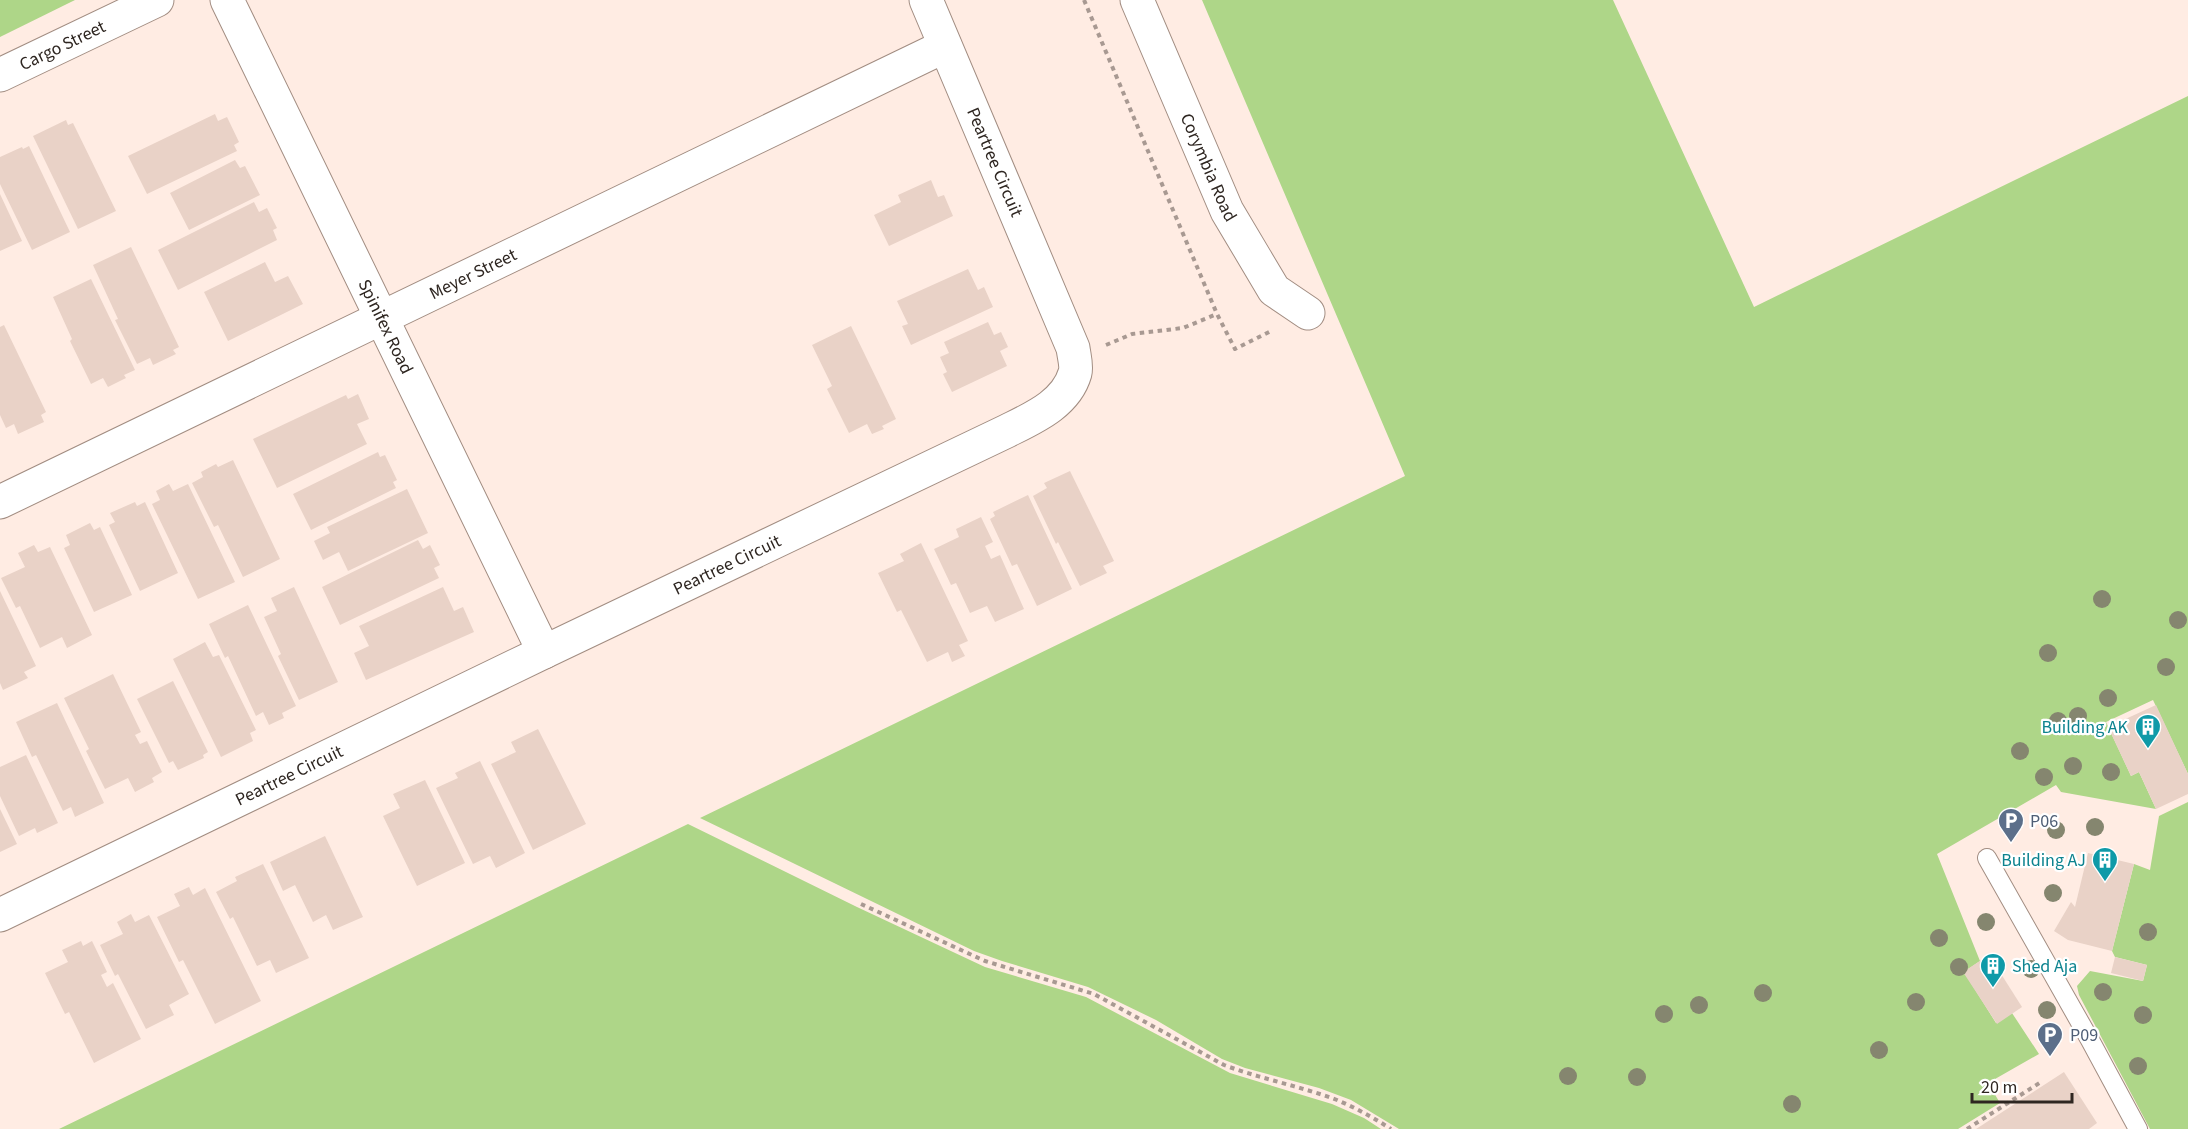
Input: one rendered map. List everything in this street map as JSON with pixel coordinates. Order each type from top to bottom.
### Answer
[{"type":"street","name":"Cargo Street","points":[[0,75],[157,0]]},
{"type":"street","name":"Spinifex Road","points":[[227,0],[544,652]]},
{"type":"street","name":"Peartree Circuit","points":[[0,915],[1040,415],[1064,394],[1076,371],[1073,348],[926,0]]},
{"type":"street","name":"Corymbia Road","points":[[1137,0],[1227,211],[1274,290],[1308,313]]},
{"type":"street","name":"Meyer Street","points":[[0,502],[945,46]]},
{"type":"lane","points":[[1987,858],[2138,1129]]},
{"type":"path","points":[[1084,0],[1217,314],[1235,349],[1245,345]]},
{"type":"path","points":[[1105,345],[1132,334],[1183,328],[1217,314]]},
{"type":"path","points":[[861,904],[985,961],[1094,994],[1224,1065],[1246,1074],[1337,1100],[1368,1114],[1391,1129]]},
{"type":"path","points":[[1967,1129],[2041,1082]]},
{"type":"green space","points":[[0,0],[75,0],[0,37]]},
{"type":"green space","points":[[1202,0],[1613,0],[1754,307],[2188,96],[2188,774],[2153,700],[2106,722],[2131,776],[2139,772],[2156,809],[2061,792],[2056,785],[1937,854],[1980,961],[1964,972],[1996,1023],[2012,1013],[2039,1054],[1988,1083],[2000,1103],[1958,1129],[1399,1129],[1351,1100],[1222,1059],[1156,1020],[1088,987],[974,951],[700,818],[1405,476]]},
{"type":"green space","points":[[2188,802],[2188,1129],[2150,1129],[2079,995],[2077,986],[2090,971],[2143,981],[2147,965],[2115,957],[2112,951],[2134,864],[2150,870],[2159,816]]},
{"type":"green space","points":[[688,824],[985,967],[1086,997],[1230,1073],[1332,1104],[1364,1118],[1381,1129],[59,1129]]},
{"type":"building","points":[[215,114],[218,121],[227,117],[239,142],[234,145],[237,151],[147,194],[128,156]]},
{"type":"building","points":[[66,120],[68,125],[73,123],[116,211],[78,229],[33,136]]},
{"type":"building","points":[[29,146],[70,232],[32,250],[0,184],[0,157]]},
{"type":"building","points":[[235,160],[240,168],[245,166],[260,195],[189,230],[170,193]]},
{"type":"building","points":[[931,180],[938,197],[944,195],[953,216],[889,246],[874,215],[901,202],[898,195]]},
{"type":"building","points":[[0,194],[22,241],[0,251]]},
{"type":"building","points":[[254,202],[259,212],[267,208],[277,228],[273,230],[277,240],[178,290],[158,250]]},
{"type":"building","points":[[131,247],[179,347],[173,350],[176,354],[153,365],[150,358],[137,364],[115,320],[118,319],[93,265]]},
{"type":"building","points":[[265,262],[275,282],[288,276],[303,304],[228,341],[204,292]]},
{"type":"building","points":[[968,269],[978,290],[984,287],[993,307],[911,345],[902,326],[908,324],[897,301]]},
{"type":"building","points":[[91,279],[135,370],[124,375],[126,378],[108,387],[103,378],[91,384],[70,341],[72,339],[53,297]]},
{"type":"building","points":[[988,322],[994,335],[1001,332],[1008,347],[1000,351],[1007,366],[952,392],[943,374],[947,372],[940,357],[949,353],[944,342]]},
{"type":"building","points":[[4,325],[46,412],[41,415],[44,422],[18,434],[14,424],[6,428],[0,415],[0,327]]},
{"type":"building","points":[[851,326],[896,419],[882,426],[884,429],[872,434],[867,424],[849,433],[827,389],[832,386],[812,345]]},
{"type":"building","points":[[358,394],[369,419],[357,424],[367,444],[277,488],[253,439],[346,395],[348,399]]},
{"type":"building","points":[[378,452],[380,457],[385,455],[397,480],[393,482],[396,488],[311,530],[293,494]]},
{"type":"building","points":[[233,460],[280,559],[243,577],[218,525],[214,527],[192,483],[203,477],[201,472],[216,464],[218,467]]},
{"type":"building","points":[[1070,471],[1114,561],[1103,566],[1107,573],[1080,586],[1058,542],[1056,544],[1033,496],[1047,488],[1044,483]]},
{"type":"building","points":[[169,484],[173,491],[188,484],[235,582],[198,599],[152,504],[160,500],[156,491]]},
{"type":"building","points":[[407,489],[428,533],[348,571],[339,552],[323,560],[314,541],[330,533],[327,527]]},
{"type":"building","points":[[1028,495],[1072,589],[1037,606],[1017,564],[1012,566],[990,519],[995,516],[993,512]]},
{"type":"building","points":[[135,502],[137,506],[145,502],[178,573],[140,591],[109,525],[115,522],[110,513]]},
{"type":"building","points":[[981,517],[993,542],[985,546],[991,559],[1000,555],[1024,609],[995,622],[987,606],[970,613],[956,583],[951,585],[934,549],[959,537],[956,529]]},
{"type":"building","points":[[90,523],[94,530],[100,527],[132,595],[94,612],[64,548],[70,545],[66,535]]},
{"type":"building","points":[[418,540],[423,549],[430,545],[440,565],[434,568],[439,578],[340,625],[322,587]]},
{"type":"building","points":[[921,543],[968,641],[959,645],[965,656],[952,662],[948,652],[927,662],[901,610],[897,612],[878,573],[904,561],[900,554]]},
{"type":"building","points":[[34,545],[38,552],[50,547],[92,635],[67,648],[62,637],[40,648],[20,606],[16,608],[1,578],[25,567],[18,553]]},
{"type":"building","points":[[294,587],[338,682],[299,700],[278,656],[281,654],[264,617],[277,611],[271,598]]},
{"type":"building","points":[[443,587],[454,611],[463,607],[474,632],[366,680],[354,653],[369,646],[359,626]]},
{"type":"building","points":[[0,591],[36,666],[24,672],[28,678],[3,690],[0,683]]},
{"type":"building","points":[[248,605],[296,706],[282,713],[284,718],[269,725],[263,712],[256,716],[228,656],[225,658],[209,624]]},
{"type":"building","points":[[205,642],[213,657],[219,655],[256,730],[250,733],[253,741],[221,757],[173,659]]},
{"type":"building","points":[[113,674],[141,732],[135,735],[140,744],[147,741],[162,772],[152,778],[154,782],[135,792],[128,778],[105,789],[86,751],[89,749],[64,698]]},
{"type":"building","points":[[173,681],[208,752],[203,755],[204,758],[178,770],[173,761],[169,763],[137,699]]},
{"type":"building","points":[[57,703],[104,803],[75,817],[71,807],[63,811],[36,755],[32,757],[16,722]]},
{"type":"building","name":"Building AK","points":[[2156,705],[2188,774],[2188,794],[2156,809],[2139,772],[2131,776],[2108,727]]},
{"type":"building","points":[[538,729],[586,824],[533,850],[491,764],[516,752],[511,742]]},
{"type":"building","points":[[26,755],[58,823],[37,833],[35,828],[19,836],[0,796],[0,767]]},
{"type":"building","points":[[480,761],[525,853],[496,868],[490,856],[473,864],[436,788],[458,778],[455,773]]},
{"type":"building","points":[[425,780],[465,863],[417,886],[383,816],[400,808],[393,794]]},
{"type":"building","points":[[0,809],[17,844],[0,852]]},
{"type":"building","points":[[325,836],[363,917],[333,930],[326,915],[313,922],[295,885],[283,891],[270,862]]},
{"type":"building","name":"Building AJ","points":[[2088,853],[2134,864],[2112,951],[2068,940],[2054,931],[2071,902],[2075,907]]},
{"type":"building","points":[[263,864],[309,958],[276,973],[270,960],[257,966],[233,917],[230,919],[216,892],[237,881],[235,877]]},
{"type":"building","points":[[189,887],[193,895],[205,888],[261,1001],[215,1024],[183,960],[179,962],[157,917],[180,906],[174,894]]},
{"type":"building","points":[[131,914],[135,922],[149,915],[189,994],[169,1005],[174,1015],[146,1029],[118,974],[115,976],[100,945],[123,934],[117,922]]},
{"type":"building","points":[[81,941],[83,946],[92,941],[107,972],[101,975],[107,987],[113,983],[141,1039],[94,1063],[69,1012],[65,1014],[45,973],[68,962],[62,950]]},
{"type":"building","name":"Shed Aja","points":[[1989,955],[2022,1007],[1997,1024],[1963,972]]},
{"type":"building","points":[[2115,957],[2147,965],[2143,981],[2111,973]]},
{"type":"building","points":[[2064,1072],[2097,1123],[2089,1129],[1976,1129]]},
{"type":"place","name":"Building AK","points":[[2148,750]]},
{"type":"place","name":"P06","points":[[2011,844]]},
{"type":"place","name":"Building AJ","points":[[2105,883]]},
{"type":"place","name":"Shed Aja","points":[[1993,989]]},
{"type":"place","name":"P09","points":[[2050,1058]]}]
